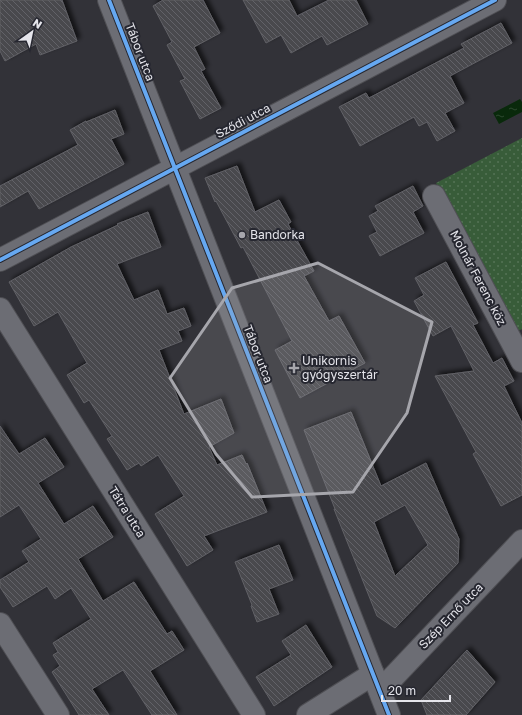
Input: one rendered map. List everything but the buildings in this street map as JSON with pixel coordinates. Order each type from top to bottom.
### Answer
[{"type":"street","name":"Tábor utca","points":[[109,0],[389,715]]},
{"type":"street","name":"Sződi utca","points":[[0,260],[495,0]]},
{"type":"street","name":"Molnár Ferenc köz","points":[[434,196],[522,361]]},
{"type":"street","name":"Tátra utca","points":[[0,309],[254,715]]},
{"type":"street","name":"Szép Ernő utca","points":[[308,715],[376,682],[522,541]]},
{"type":"street","points":[[0,624],[58,715]]},
{"type":"highlighted area","points":[[318,263],[432,322],[407,413],[353,492],[252,497],[216,454],[170,378],[232,288]]},
{"type":"shaded area","points":[[522,138],[522,329],[516,332],[436,183]]},
{"type":"water","points":[[520,99],[522,102],[522,112],[499,124],[493,113]]},
{"type":"cycle path","points":[[109,0],[389,715]]},
{"type":"cycle path","points":[[0,260],[495,0]]},
{"type":"place","name":"Bandorka","points":[[242,235]]},
{"type":"place","name":"Unikornis gyógyszertár","points":[[294,368]]}]
